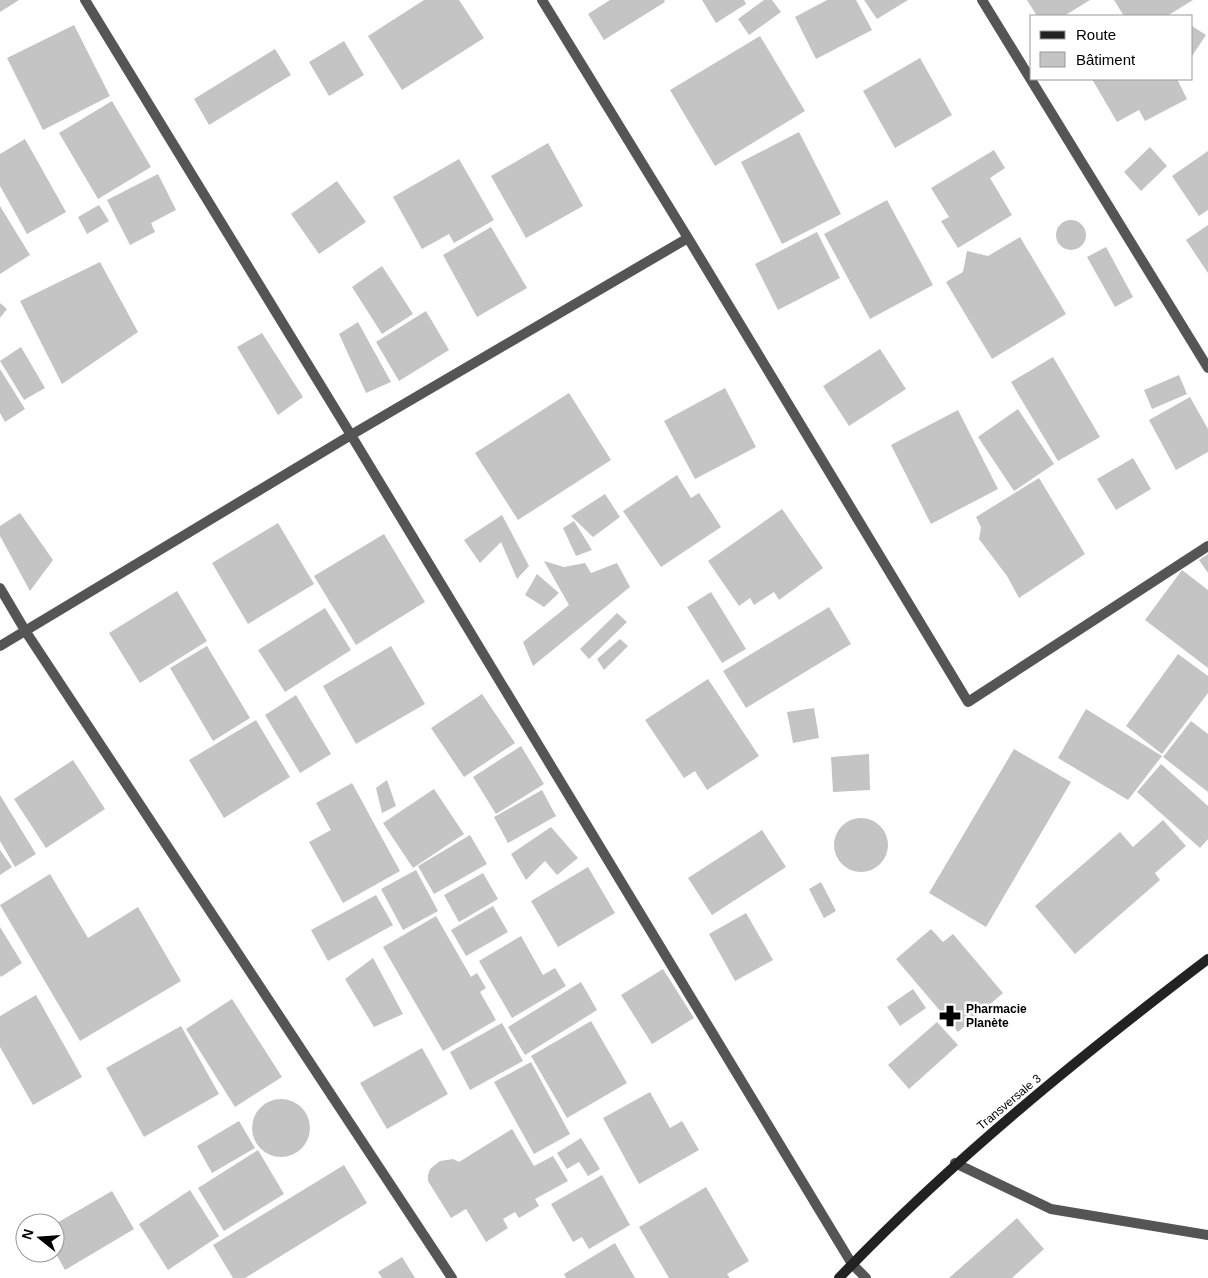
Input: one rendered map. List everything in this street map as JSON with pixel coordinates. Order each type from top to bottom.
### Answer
[{"type":"main road","name":"Transversale 3","points":[[838,1278],[955,1163],[1130,1018],[1208,959]]},
{"type":"street","points":[[85,0],[351,434],[852,1264],[866,1278]]},
{"type":"street","points":[[542,0],[968,702],[1208,546]]},
{"type":"street","points":[[982,0],[1030,78]]},
{"type":"street","points":[[1031,80],[1208,368]]},
{"type":"street","points":[[0,646],[351,434],[688,238]]},
{"type":"street","points":[[0,588],[26,632],[452,1278]]},
{"type":"street","points":[[955,1163],[1050,1209],[1208,1235]]},
{"type":"building","points":[[0,0],[19,0],[0,12]]},
{"type":"building","points":[[424,0],[459,0],[484,38],[402,90],[368,36]]},
{"type":"building","points":[[610,0],[664,0],[665,2],[604,40],[588,14]]},
{"type":"building","points":[[702,0],[744,0],[746,4],[716,23]]},
{"type":"building","points":[[764,0],[772,0],[781,12],[749,35],[738,19]]},
{"type":"building","points":[[827,0],[856,0],[872,30],[816,59],[795,17]]},
{"type":"building","points":[[864,0],[908,0],[877,19]]},
{"type":"building","points":[[1027,0],[1090,0],[1066,15],[1036,15]]},
{"type":"building","points":[[1114,0],[1193,0],[1169,15],[1123,15]]},
{"type":"building","points":[[74,25],[110,96],[43,130],[7,58]]},
{"type":"building","points":[[1193,27],[1206,35],[1193,54]]},
{"type":"building","points":[[760,36],[805,111],[715,166],[670,90]]},
{"type":"building","points":[[344,41],[364,75],[329,96],[309,62]]},
{"type":"building","points":[[275,49],[291,75],[209,125],[194,99]]},
{"type":"building","points":[[920,58],[952,115],[895,148],[863,91]]},
{"type":"building","points":[[1093,80],[1178,80],[1187,99],[1145,121],[1139,110],[1117,122]]},
{"type":"building","points":[[112,101],[151,167],[98,199],[59,133]]},
{"type":"building","points":[[799,132],[841,214],[782,244],[741,162]]},
{"type":"building","points":[[25,139],[66,212],[27,234],[0,186],[0,154]]},
{"type":"building","points":[[548,143],[583,206],[526,238],[491,176]]},
{"type":"building","points":[[1150,147],[1167,166],[1141,191],[1124,172]]},
{"type":"building","points":[[994,150],[1005,168],[990,178],[1012,215],[958,248],[941,221],[949,217],[931,188]]},
{"type":"building","points":[[1208,151],[1208,210],[1199,216],[1172,176]]},
{"type":"building","points":[[459,159],[494,220],[454,243],[449,234],[422,249],[393,197]]},
{"type":"building","points":[[158,174],[176,210],[151,223],[155,232],[130,245],[107,200]]},
{"type":"building","points":[[337,181],[366,222],[319,254],[291,214]]},
{"type":"building","points":[[887,200],[933,285],[870,319],[824,234]]},
{"type":"building","points":[[99,205],[109,221],[87,234],[78,217]]},
{"type":"building","points":[[0,206],[30,255],[0,274]]},
{"type":"building","points":[[1071,220],[1077,221],[1085,229],[1085,241],[1077,249],[1071,250],[1065,249],[1057,241],[1056,235],[1057,229],[1065,221]]},
{"type":"building","points":[[1208,225],[1208,273],[1186,240]]},
{"type":"building","points":[[491,227],[527,288],[477,317],[443,255]]},
{"type":"building","points":[[817,232],[840,278],[778,310],[755,264]]},
{"type":"building","points":[[1020,237],[1066,314],[992,359],[946,282],[963,272],[967,251],[988,256]]},
{"type":"building","points":[[1106,247],[1133,297],[1115,307],[1087,257]]},
{"type":"building","points":[[100,262],[138,332],[62,384],[20,301]]},
{"type":"building","points":[[382,266],[413,314],[382,334],[352,287]]},
{"type":"building","points":[[0,303],[7,309],[0,318]]},
{"type":"building","points":[[426,311],[449,350],[399,381],[376,342]]},
{"type":"building","points":[[358,322],[391,382],[366,393],[339,334]]},
{"type":"building","points":[[262,333],[303,397],[278,415],[237,347]]},
{"type":"building","points":[[21,347],[45,388],[24,400],[0,361]]},
{"type":"building","points":[[880,349],[906,389],[849,426],[823,386]]},
{"type":"building","points":[[1053,357],[1100,437],[1058,461],[1011,382]]},
{"type":"building","points":[[0,369],[25,409],[5,422],[0,413]]},
{"type":"building","points":[[1179,375],[1187,394],[1152,409],[1144,390]]},
{"type":"building","points":[[725,388],[756,447],[695,479],[664,421]]},
{"type":"building","points":[[569,393],[611,460],[518,520],[475,453]]},
{"type":"building","points":[[1190,397],[1208,429],[1208,452],[1176,470],[1149,420]]},
{"type":"building","points":[[1018,409],[1054,464],[1014,491],[978,437]]},
{"type":"building","points":[[958,410],[998,489],[931,524],[891,445]]},
{"type":"building","points":[[1133,458],[1151,489],[1116,510],[1097,479]]},
{"type":"building","points":[[677,475],[691,498],[699,493],[721,527],[661,567],[623,511]]},
{"type":"building","points":[[1039,478],[1085,554],[1019,598],[1007,576],[979,539],[981,527],[976,517]]},
{"type":"building","points":[[605,494],[620,517],[593,537],[571,516]]},
{"type":"building","points":[[782,509],[823,568],[779,600],[774,592],[754,605],[750,598],[739,606],[708,561]]},
{"type":"building","points":[[20,513],[53,560],[30,591],[0,536],[0,526]]},
{"type":"building","points":[[502,515],[529,566],[517,579],[501,542],[480,563],[464,540]]},
{"type":"building","points":[[574,521],[592,550],[576,556],[563,528]]},
{"type":"building","points":[[278,523],[314,584],[248,624],[212,563]]},
{"type":"building","points":[[384,534],[425,602],[356,645],[314,576]]},
{"type":"building","points":[[1208,554],[1208,573],[1199,560]]},
{"type":"building","points":[[544,561],[564,567],[585,563],[591,573],[617,563],[630,587],[533,666],[523,642],[569,605]]},
{"type":"building","points":[[1182,570],[1208,590],[1208,668],[1145,620]]},
{"type":"building","points":[[537,574],[559,593],[544,607],[525,595]]},
{"type":"building","points":[[177,591],[207,641],[140,683],[109,633]]},
{"type":"building","points":[[711,592],[746,649],[722,663],[687,607]]},
{"type":"building","points":[[829,607],[851,644],[746,708],[723,671]]},
{"type":"building","points":[[325,608],[351,650],[285,692],[258,650]]},
{"type":"building","points":[[617,613],[627,622],[589,659],[580,649]]},
{"type":"building","points":[[620,639],[628,646],[604,670],[597,659]]},
{"type":"building","points":[[207,646],[250,718],[213,741],[170,668]]},
{"type":"building","points":[[391,646],[425,704],[356,744],[323,686]]},
{"type":"building","points":[[1178,654],[1208,676],[1208,693],[1162,754],[1126,726]]},
{"type":"building","points":[[708,679],[759,756],[707,790],[695,771],[684,778],[645,720]]},
{"type":"building","points":[[482,694],[515,743],[464,777],[431,728]]},
{"type":"building","points":[[296,695],[331,754],[300,773],[265,715]]},
{"type":"building","points":[[814,708],[819,738],[793,743],[787,712]]},
{"type":"building","points":[[1086,709],[1162,756],[1128,800],[1058,758]]},
{"type":"building","points":[[256,720],[290,777],[224,818],[189,760]]},
{"type":"building","points":[[1191,721],[1208,734],[1208,792],[1163,757]]},
{"type":"building","points":[[521,746],[544,784],[496,814],[473,777]]},
{"type":"building","points":[[1014,749],[1071,782],[986,927],[929,893]]},
{"type":"building","points":[[869,754],[870,790],[833,792],[831,757]]},
{"type":"building","points":[[73,760],[105,809],[46,848],[14,799]]},
{"type":"building","points":[[1161,764],[1208,806],[1208,839],[1200,848],[1137,792]]},
{"type":"building","points":[[387,780],[396,806],[382,813],[376,788]]},
{"type":"building","points":[[352,783],[400,871],[343,903],[309,842],[331,830],[316,803]]},
{"type":"building","points":[[434,789],[464,834],[413,868],[383,823]]},
{"type":"building","points":[[542,790],[556,816],[508,843],[494,817]]},
{"type":"building","points":[[0,795],[36,854],[15,867],[0,841]]},
{"type":"building","points":[[856,818],[866,818],[876,822],[884,830],[888,845],[884,860],[876,868],[866,872],[856,872],[846,868],[838,860],[834,850],[834,840],[838,830],[846,822]]},
{"type":"building","points":[[1163,820],[1186,846],[1155,873],[1160,880],[1075,954],[1035,906],[1120,832],[1133,847]]},
{"type":"building","points":[[551,827],[578,858],[557,875],[545,861],[526,880],[511,854]]},
{"type":"building","points":[[762,830],[786,867],[712,915],[688,878]]},
{"type":"building","points":[[470,835],[487,864],[434,894],[418,866]]},
{"type":"building","points":[[0,850],[12,867],[0,875]]},
{"type":"building","points":[[588,867],[615,913],[558,947],[531,901]]},
{"type":"building","points":[[416,870],[438,911],[403,930],[381,889]]},
{"type":"building","points":[[483,873],[498,899],[459,922],[444,895]]},
{"type":"building","points":[[50,874],[88,938],[138,907],[181,981],[80,1041],[0,905]]},
{"type":"building","points":[[821,882],[836,911],[824,918],[809,889]]},
{"type":"building","points":[[376,895],[393,925],[328,961],[311,930]]},
{"type":"building","points":[[493,906],[508,932],[466,956],[451,930]]},
{"type":"building","points":[[746,913],[773,960],[735,981],[709,934]]},
{"type":"building","points":[[436,916],[471,977],[477,973],[486,988],[480,992],[496,1020],[443,1051],[383,947]]},
{"type":"building","points":[[0,927],[22,963],[1,977],[0,975]]},
{"type":"building","points":[[931,929],[943,942],[953,934],[1003,993],[958,1032],[896,959]]},
{"type":"building","points":[[521,936],[543,975],[555,968],[566,986],[512,1018],[479,961]]},
{"type":"building","points":[[373,958],[403,1014],[374,1027],[345,979]]},
{"type":"building","points":[[663,969],[694,1018],[652,1044],[621,995]]},
{"type":"building","points":[[581,982],[597,1010],[525,1055],[508,1027]]},
{"type":"building","points":[[913,989],[926,1008],[900,1026],[887,1007]]},
{"type":"building","points":[[36,995],[82,1077],[33,1105],[0,1047],[0,1016]]},
{"type":"building","points":[[232,999],[282,1077],[235,1107],[186,1029]]},
{"type":"building","points":[[591,1021],[627,1083],[567,1118],[531,1056]]},
{"type":"building","points":[[937,1022],[958,1045],[909,1089],[888,1065]]},
{"type":"building","points":[[502,1023],[523,1061],[470,1090],[450,1052]]},
{"type":"building","points":[[181,1026],[219,1094],[144,1137],[106,1068]]},
{"type":"building","points":[[422,1048],[448,1094],[387,1129],[360,1083]]},
{"type":"building","points":[[531,1062],[570,1134],[534,1154],[494,1082]]},
{"type":"building","points":[[650,1092],[670,1128],[682,1121],[699,1150],[639,1184],[603,1118]]},
{"type":"building","points":[[281,1099],[297,1104],[305,1112],[310,1128],[305,1144],[297,1152],[281,1157],[265,1152],[257,1144],[252,1128],[257,1112],[265,1104]]},
{"type":"building","points":[[239,1121],[255,1148],[212,1173],[197,1146]]},
{"type":"building","points":[[512,1129],[534,1166],[553,1156],[568,1181],[535,1199],[539,1206],[519,1218],[515,1212],[503,1219],[508,1228],[486,1242],[466,1209],[451,1218],[428,1181],[428,1175],[430,1169],[440,1161],[453,1159],[459,1162]]},
{"type":"building","points":[[581,1138],[600,1169],[588,1176],[579,1162],[567,1169],[557,1153]]},
{"type":"building","points":[[258,1150],[284,1194],[224,1231],[198,1188]]},
{"type":"building","points":[[344,1165],[367,1203],[245,1278],[233,1278],[213,1245]]},
{"type":"building","points":[[602,1175],[630,1225],[589,1249],[582,1237],[573,1242],[551,1204]]},
{"type":"building","points":[[706,1187],[749,1261],[727,1274],[730,1278],[669,1278],[639,1227]]},
{"type":"building","points":[[190,1190],[219,1236],[168,1270],[139,1224]]},
{"type":"building","points":[[112,1191],[134,1229],[65,1270],[61,1263],[65,1263],[65,1218]]},
{"type":"building","points":[[1017,1218],[1044,1249],[1012,1278],[949,1278]]},
{"type":"building","points":[[615,1243],[635,1278],[566,1278],[564,1274]]},
{"type":"building","points":[[402,1257],[415,1278],[382,1278],[378,1272]]},
{"type":"place","name":"Pharmacie Planète","points":[[950,1016]]}]
